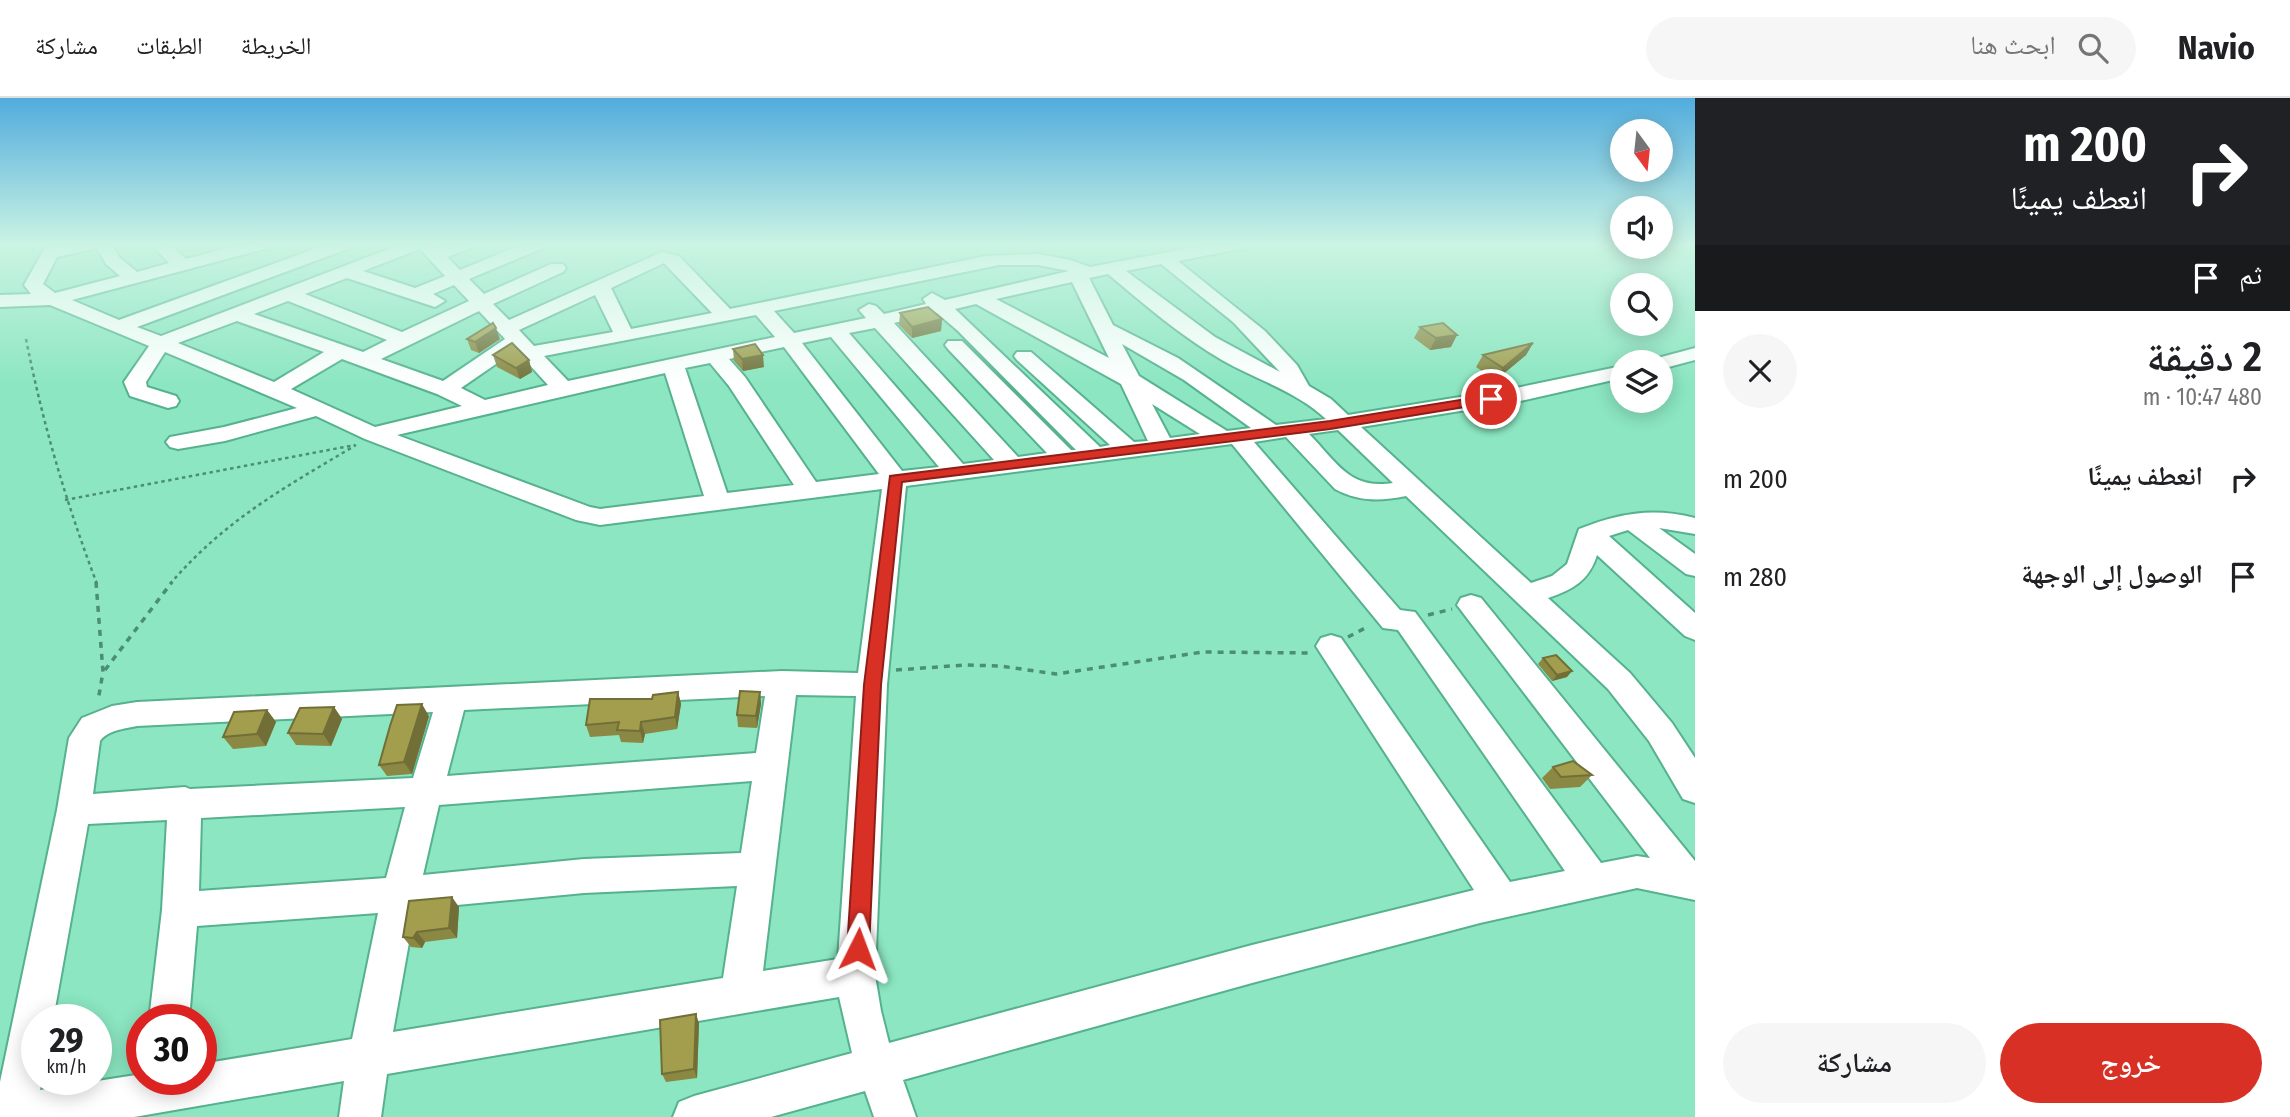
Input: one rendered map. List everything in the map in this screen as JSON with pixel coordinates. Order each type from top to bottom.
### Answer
[{"type":"street","points":[[39,292],[318,409],[365,439],[600,517],[1343,423],[1516,395],[1610,375]]},
{"type":"street","points":[[0,301],[55,299],[83,292]]},
{"type":"street","points":[[172,292],[192,300]]},
{"type":"street","points":[[120,326],[215,292]]},
{"type":"street","points":[[168,401],[138,391],[135,382],[161,344],[297,292]]},
{"type":"street","points":[[409,292],[459,311]]},
{"type":"street","points":[[417,294],[423,292]]},
{"type":"street","points":[[469,292],[564,387]]},
{"type":"street","points":[[364,360],[459,311],[507,292]]},
{"type":"street","points":[[445,389],[590,292]]},
{"type":"street","points":[[603,292],[625,336]]},
{"type":"street","points":[[703,292],[727,317]]},
{"type":"street","points":[[517,341],[625,336],[843,292]]},
{"type":"street","points":[[851,292],[911,352],[1011,464]]},
{"type":"street","points":[[923,292],[964,326],[1094,454]]},
{"type":"street","points":[[365,439],[564,387],[1009,292]]},
{"type":"street","points":[[1098,292],[1106,329],[1163,446]]},
{"type":"street","points":[[1125,292],[1242,362],[1299,387],[1343,423],[1619,681],[1654,721],[1694,785]]},
{"type":"street","points":[[1205,292],[1273,348],[1292,369],[1299,387]]},
{"type":"street","points":[[288,295],[402,339]]},
{"type":"street","points":[[980,298],[1229,437],[1399,620],[1594,882]]},
{"type":"street","points":[[761,309],[789,340],[895,479],[873,678],[856,975],[857,998],[895,1117]]},
{"type":"street","points":[[237,314],[445,389],[482,407]]},
{"type":"street","points":[[1106,329],[1134,341],[1281,431],[1353,489],[1377,494],[1412,487]]},
{"type":"street","points":[[836,330],[956,471]]},
{"type":"street","points":[[955,345],[1065,458]]},
{"type":"street","points":[[275,390],[339,352]]},
{"type":"street","points":[[1673,360],[1695,354]]},
{"type":"street","points":[[715,356],[737,382],[810,491]]},
{"type":"street","points":[[1024,356],[1129,450]]},
{"type":"street","points":[[673,365],[718,502]]},
{"type":"street","points":[[178,442],[225,434],[318,409]]},
{"type":"street","points":[[1525,594],[1555,586],[1579,571],[1587,536],[1620,522],[1655,518],[1695,526]]},
{"type":"street","points":[[1632,520],[1695,567]]},
{"type":"street","points":[[1591,534],[1695,629]]},
{"type":"street","points":[[1471,605],[1693,883]]},
{"type":"street","points":[[1331,646],[1502,902]]},
{"type":"street","points":[[126,1093],[14,1116],[74,810],[85,738],[93,727],[112,719],[137,714],[873,678]]},
{"type":"street","points":[[740,995],[782,683]]},
{"type":"street","points":[[360,1117],[368,1059],[399,894],[452,699]]},
{"type":"street","points":[[74,810],[185,802],[425,792],[771,766]]},
{"type":"street","points":[[171,1004],[180,909],[185,802]]},
{"type":"street","points":[[180,909],[399,894],[584,876],[759,869]]},
{"type":"street","points":[[694,1117],[1252,964],[1502,902],[1637,872],[1693,883]]},
{"type":"street","points":[[217,1079],[368,1059],[856,975]]},
{"type":"path","points":[[26,339],[37,395],[65,500],[98,588],[103,672],[93,727]]},
{"type":"path","points":[[65,500],[365,439]]},
{"type":"path","points":[[103,672],[135,629],[210,541],[247,512],[365,439]]},
{"type":"path","points":[[873,678],[965,664],[1056,674],[1203,652],[1310,653],[1331,646],[1368,626],[1471,605]]},
{"type":"building","points":[[928,307],[942,319],[912,327],[900,313]]},
{"type":"building","points":[[493,323],[496,328],[475,342],[467,339]]},
{"type":"building","points":[[1443,323],[1457,335],[1436,338],[1420,327]]},
{"type":"building","points":[[512,343],[529,360],[516,368],[493,355]]},
{"type":"building","points":[[1533,343],[1503,368],[1483,355]]},
{"type":"building","points":[[755,344],[763,355],[742,359],[733,349]]},
{"type":"building","points":[[1556,655],[1572,671],[1557,675],[1543,658]]},
{"type":"building","points":[[740,691],[760,692],[756,716],[737,715]]},
{"type":"building","points":[[678,692],[675,717],[641,722],[640,731],[617,730],[619,722],[586,725],[590,699],[652,699],[653,695]]},
{"type":"building","points":[[422,704],[404,762],[379,765],[397,705]]},
{"type":"building","points":[[334,707],[323,734],[288,733],[300,708]]},
{"type":"building","points":[[267,710],[257,734],[223,737],[234,712]]},
{"type":"building","points":[[1573,761],[1592,775],[1561,777],[1553,767]]},
{"type":"building","points":[[452,897],[449,928],[417,932],[413,938],[403,937],[409,901]]},
{"type":"building","points":[[696,1014],[694,1069],[662,1074],[660,1020]]},
{"type":"route","points":[[858,949],[872,685],[895,479],[1330,425],[1491,399]]}]
